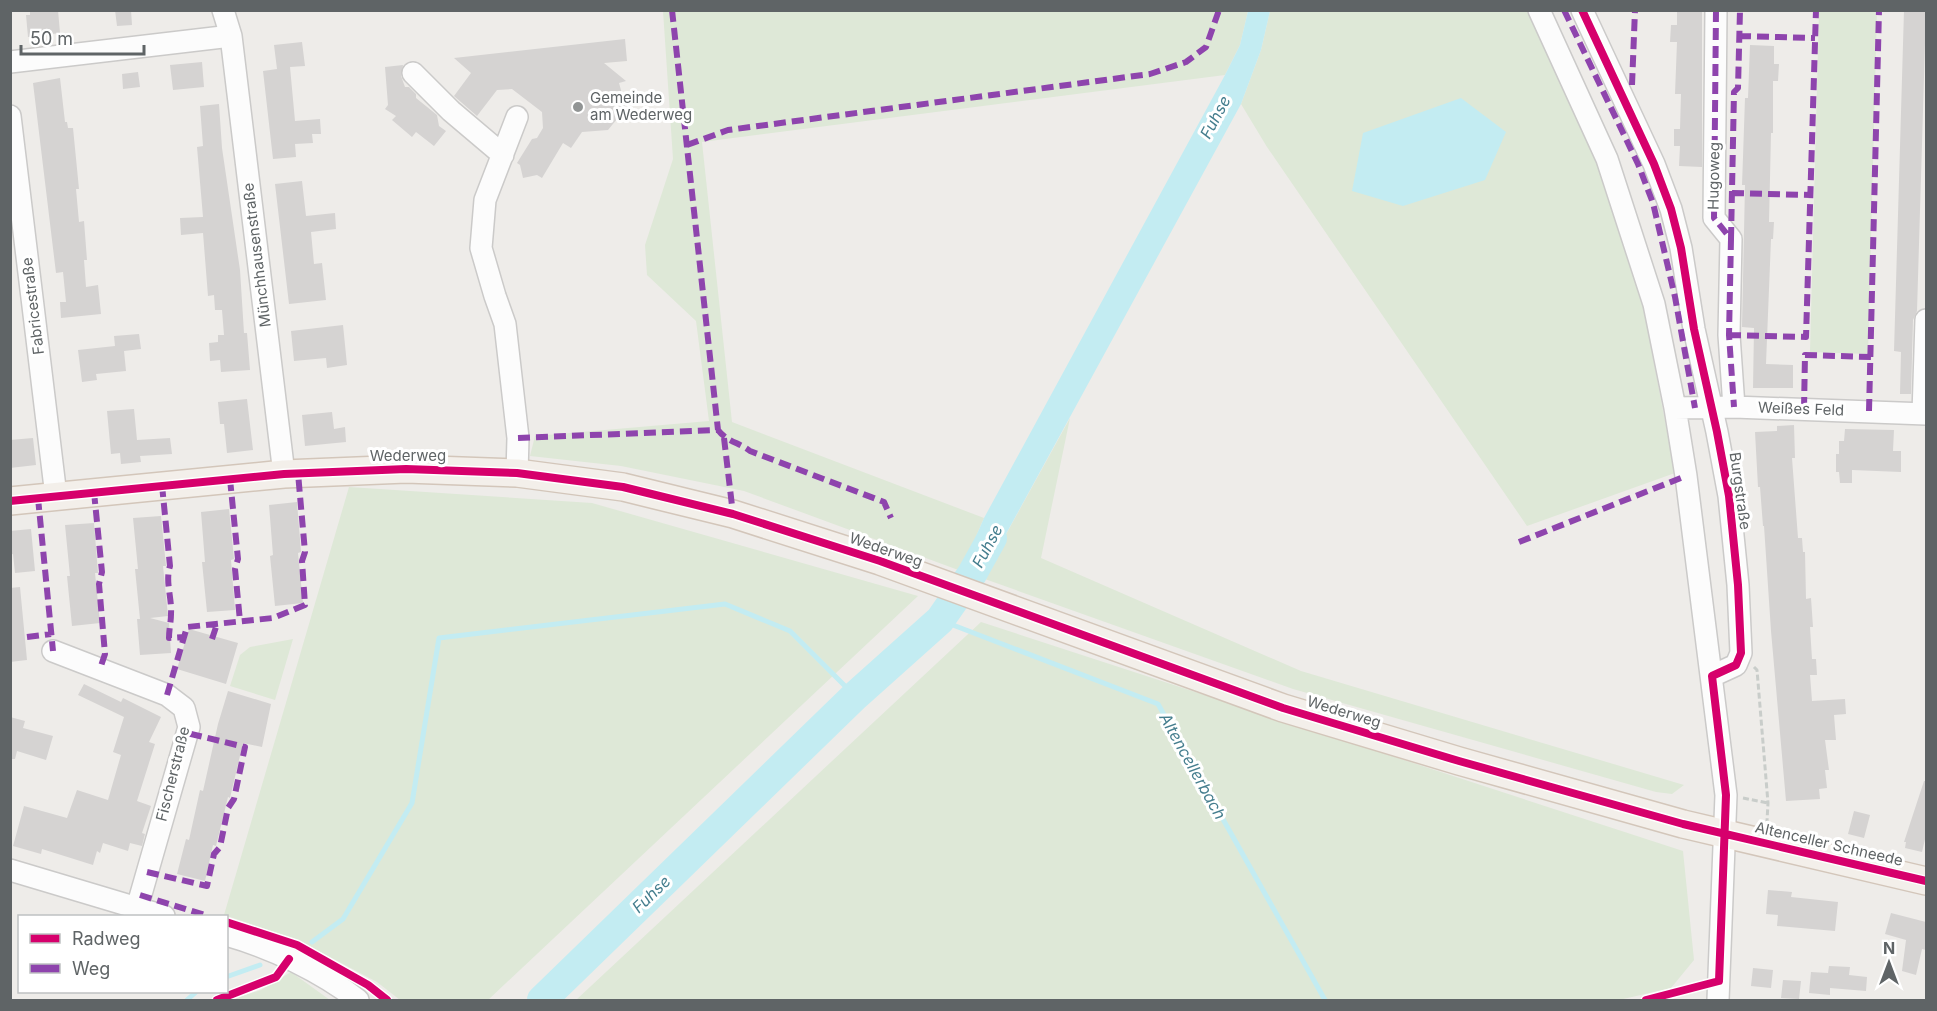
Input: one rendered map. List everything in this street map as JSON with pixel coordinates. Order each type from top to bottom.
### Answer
[{"type":"main road","name":"Wederweg","points":[[10,501],[284,474],[406,469],[517,472],[623,487],[733,514],[880,561],[1294,711],[1614,806],[1724,833]]},
{"type":"main road","name":"Altenceller Schneede","points":[[1724,833],[1926,880]]},
{"type":"street","name":"Münchhausenstraße","points":[[223,10],[231,36],[284,474]]},
{"type":"street","points":[[1539,10],[1607,159],[1654,304],[1675,408],[1686,476],[1726,795],[1718,1000]]},
{"type":"street","name":"Burgstraße","points":[[1582,10],[1654,164],[1671,210],[1681,248],[1694,329],[1729,496],[1738,585],[1741,653]]},
{"type":"street","name":"Hugoweg","points":[[1716,10],[1714,218],[1731,239],[1729,335],[1734,406]]},
{"type":"street","points":[[10,62],[231,36]]},
{"type":"street","points":[[413,73],[451,111],[503,155]]},
{"type":"street","name":"Fabricestraße","points":[[10,116],[56,496]]},
{"type":"street","points":[[517,117],[485,200],[481,248],[506,324],[518,438],[517,472]]},
{"type":"street","points":[[1925,414],[1926,320]]},
{"type":"street","name":"Weißes Feld","points":[[1675,408],[1734,406],[1925,414]]},
{"type":"street","name":"Fischerstraße","points":[[53,651],[167,695],[184,708],[189,727],[137,908]]},
{"type":"street","points":[[1712,676],[1736,665],[1741,653]]},
{"type":"street","points":[[10,870],[161,915]]},
{"type":"street","points":[[228,936],[289,959],[358,1000]]},
{"type":"path","points":[[1741,653],[1757,670],[1768,803],[1766,843]]},
{"type":"path","points":[[1726,795],[1768,803]]},
{"type":"green space","points":[[663,11],[1248,11],[1240,45],[1225,75],[702,142],[732,422],[984,518],[961,571],[744,491],[621,466],[530,456],[535,436],[709,421],[696,321],[647,275],[645,245],[673,159]]},
{"type":"green space","points":[[1270,11],[1529,11],[1597,164],[1643,306],[1675,473],[1527,526],[1267,147],[1241,104],[1261,50]]},
{"type":"green space","points":[[1819,11],[1877,11],[1868,354],[1810,352]]},
{"type":"green space","points":[[1070,418],[1041,558],[1301,671],[1684,785],[1672,794],[1656,792],[1293,689],[982,578]]},
{"type":"green space","points":[[349,487],[592,503],[918,596],[488,1000],[400,1000],[377,982],[298,940],[224,915]]},
{"type":"green space","points":[[981,622],[1683,851],[1694,960],[1671,988],[1619,1000],[576,1000]]},
{"type":"green space","points":[[293,639],[275,700],[230,686],[240,655],[250,647]]},
{"type":"green space","points":[[291,972],[330,1000],[229,1000],[261,990]]},
{"type":"water","points":[[1248,11],[1270,11],[1261,50],[1241,104],[982,578],[961,571],[984,518],[1225,75],[1240,45]]},
{"type":"water","points":[[1461,98],[1506,132],[1485,180],[1403,206],[1352,191],[1363,133]]},
{"type":"building","points":[[58,10],[60,33],[28,37],[26,15],[30,15],[30,11]]},
{"type":"building","points":[[115,10],[131,10],[132,25],[117,26]]},
{"type":"building","points":[[1677,10],[1702,10],[1702,167],[1679,166],[1680,146],[1674,146],[1674,129],[1680,129],[1681,94],[1675,94],[1677,42],[1670,42],[1671,25],[1677,25]]},
{"type":"building","points":[[1904,10],[1926,10],[1917,311],[1913,320],[1911,394],[1900,394],[1901,352],[1894,351]]},
{"type":"building","name":"Gemeinde am Wederweg","points":[[625,39],[627,61],[604,63],[626,81],[619,83],[626,108],[608,130],[582,132],[571,148],[563,143],[542,178],[537,175],[523,178],[520,165],[517,163],[532,139],[537,138],[543,128],[542,112],[512,89],[497,90],[477,116],[454,96],[471,73],[454,58]]},
{"type":"building","points":[[302,42],[305,66],[290,67],[295,121],[320,119],[321,134],[312,134],[313,143],[295,144],[296,157],[273,159],[263,71],[277,69],[274,45]]},
{"type":"building","points":[[1750,45],[1774,46],[1774,64],[1779,64],[1778,81],[1773,81],[1769,222],[1774,222],[1773,239],[1771,239],[1766,364],[1793,365],[1793,388],[1753,388],[1754,328],[1742,327],[1745,185],[1742,185],[1745,98],[1748,98]]},
{"type":"building","points":[[202,62],[204,87],[173,90],[170,65]]},
{"type":"building","points":[[403,65],[401,76],[405,87],[409,87],[416,94],[416,98],[437,115],[439,126],[446,131],[434,146],[416,132],[412,137],[392,120],[396,116],[385,109],[388,105],[385,67]]},
{"type":"building","points":[[138,72],[140,87],[123,89],[122,74]]},
{"type":"building","points":[[60,78],[65,122],[68,128],[73,128],[79,189],[76,189],[79,222],[84,221],[87,260],[84,260],[86,287],[98,285],[101,314],[61,318],[60,302],[66,302],[63,272],[56,273],[33,83]]},
{"type":"building","points":[[219,104],[222,148],[240,270],[244,333],[247,333],[250,370],[221,372],[220,360],[210,361],[209,343],[218,342],[218,335],[224,335],[222,310],[215,310],[214,295],[208,296],[203,233],[181,235],[180,218],[203,217],[197,147],[203,146],[200,106]]},
{"type":"building","points":[[302,181],[306,216],[335,213],[336,229],[311,232],[314,264],[322,263],[326,300],[289,304],[275,184]]},
{"type":"building","points":[[343,325],[347,365],[327,368],[326,358],[294,361],[291,331]]},
{"type":"building","points":[[139,334],[141,349],[124,351],[126,371],[96,374],[97,380],[82,382],[78,350],[115,346],[114,336]]},
{"type":"building","points":[[247,399],[253,450],[227,453],[224,424],[220,424],[218,402]]},
{"type":"building","points":[[134,409],[137,440],[170,438],[172,454],[140,456],[141,462],[121,464],[120,453],[111,454],[107,411]]},
{"type":"building","points":[[332,412],[334,429],[345,427],[346,442],[305,446],[302,415]]},
{"type":"building","points":[[1794,425],[1795,458],[1792,458],[1798,538],[1802,538],[1803,552],[1805,552],[1806,599],[1811,598],[1813,627],[1810,627],[1812,659],[1816,659],[1817,675],[1810,675],[1812,701],[1845,699],[1846,714],[1834,715],[1836,740],[1825,740],[1829,770],[1825,770],[1827,788],[1819,789],[1820,799],[1786,801],[1755,432],[1777,431],[1777,426]]},
{"type":"building","points":[[1845,429],[1894,430],[1893,451],[1901,451],[1901,472],[1852,470],[1852,483],[1840,483],[1839,472],[1836,472],[1836,454],[1839,454],[1839,441],[1844,441]]},
{"type":"building","points":[[33,438],[36,465],[10,468],[10,440]]},
{"type":"building","points":[[297,502],[301,552],[298,553],[303,603],[275,606],[270,556],[273,555],[269,505]]},
{"type":"building","points":[[229,509],[234,559],[231,560],[235,610],[207,612],[202,562],[205,562],[201,512]]},
{"type":"building","points":[[161,516],[168,616],[150,618],[169,623],[171,653],[140,655],[137,619],[140,619],[135,569],[138,569],[133,518]]},
{"type":"building","points":[[94,523],[98,573],[95,573],[100,623],[72,626],[65,525]]},
{"type":"building","points":[[31,529],[35,571],[15,573],[13,554],[10,555],[10,531]]},
{"type":"building","points":[[20,587],[27,660],[10,662],[10,588]]},
{"type":"building","points":[[189,629],[238,643],[226,684],[177,669]]},
{"type":"building","points":[[84,684],[121,702],[123,698],[161,717],[149,742],[155,744],[137,801],[151,806],[142,833],[145,834],[142,846],[130,843],[128,851],[103,843],[100,853],[97,851],[93,865],[42,849],[41,854],[13,846],[24,806],[67,818],[77,790],[108,800],[121,755],[113,752],[124,717],[78,695]]},
{"type":"building","points":[[228,691],[271,704],[262,747],[243,743],[230,798],[228,797],[216,846],[213,845],[205,881],[177,874],[186,839],[189,840],[200,790],[203,791]]},
{"type":"building","points":[[10,717],[25,721],[23,728],[53,736],[46,760],[17,751],[15,759],[10,759]]},
{"type":"building","points":[[1924,781],[1926,781],[1926,835],[1922,852],[1905,848],[1906,842],[1904,842]]},
{"type":"building","points":[[1854,811],[1870,815],[1864,838],[1848,834]]},
{"type":"building","points":[[1768,890],[1792,892],[1791,897],[1838,902],[1835,931],[1777,926],[1778,915],[1766,914]]},
{"type":"building","points":[[1891,913],[1926,922],[1926,950],[1922,949],[1916,975],[1902,971],[1906,940],[1885,934]]},
{"type":"building","points":[[1829,966],[1850,967],[1849,975],[1867,977],[1866,991],[1830,988],[1830,995],[1809,993],[1811,972],[1828,973]]},
{"type":"building","points":[[1753,968],[1773,970],[1771,988],[1751,986]]},
{"type":"building","points":[[1783,980],[1801,981],[1799,999],[1781,998]]},
{"type":"waterway","name":"Fuhse","points":[[542,1000],[855,696],[940,620],[972,574],[992,538]]},
{"type":"waterway","points":[[312,942],[343,919],[412,803],[439,638],[725,604],[790,631],[855,696]]},
{"type":"waterway","name":"Altencellerbach","points":[[940,620],[1158,704],[1325,1000]]},
{"type":"waterway","points":[[228,976],[260,965]]},
{"type":"waterway","points":[[187,1000],[195,993]]},
{"type":"marked path","points":[[672,10],[718,430]]},
{"type":"marked path","points":[[687,145],[728,130],[1150,74],[1186,62],[1206,47],[1219,10]]},
{"type":"marked path","points":[[1564,10],[1638,164],[1653,203],[1675,297],[1695,408]]},
{"type":"marked path","points":[[1632,85],[1635,10]]},
{"type":"marked path","points":[[1716,10],[1714,218],[1731,239],[1729,335],[1734,407]]},
{"type":"marked path","points":[[1731,239],[1734,92],[1738,88],[1740,10]]},
{"type":"marked path","points":[[1729,335],[1806,337],[1816,10]]},
{"type":"marked path","points":[[1869,411],[1879,10]]},
{"type":"marked path","points":[[1739,36],[1815,38]]},
{"type":"marked path","points":[[1732,193],[1810,195]]},
{"type":"marked path","points":[[1804,409],[1805,355],[1871,357]]},
{"type":"marked path","points":[[518,438],[718,430],[725,437],[750,451],[884,502],[891,518]]},
{"type":"marked path","points":[[724,438],[733,514]]},
{"type":"marked path","points":[[167,695],[187,627],[273,618],[305,605],[302,561],[305,552],[298,473]]},
{"type":"marked path","points":[[1519,542],[1686,476]]},
{"type":"marked path","points":[[230,479],[238,559],[235,569],[240,621]]},
{"type":"marked path","points":[[162,485],[170,566],[168,578],[171,602],[169,638],[184,637]]},
{"type":"marked path","points":[[94,492],[102,572],[99,584],[105,654],[100,669]]},
{"type":"marked path","points":[[38,498],[53,651]]},
{"type":"marked path","points":[[212,639],[217,624]]},
{"type":"marked path","points":[[27,637],[51,634]]},
{"type":"marked path","points":[[147,872],[207,886],[214,854],[220,847],[228,808],[234,799],[245,747],[187,733]]},
{"type":"marked path","points":[[140,895],[205,915]]},
{"type":"cycle path","points":[[1582,10],[1654,164],[1671,209],[1681,248],[1694,329],[1729,496],[1738,585],[1741,653],[1736,665],[1712,676],[1726,795],[1719,981],[1646,1000]]},
{"type":"cycle path","points":[[10,501],[284,474],[406,469],[517,473],[623,487],[733,514],[880,561],[1283,708],[1459,761],[1683,824],[1926,881]]},
{"type":"cycle path","points":[[228,923],[297,945],[368,985],[387,1000]]},
{"type":"cycle path","points":[[217,1000],[276,977],[289,959]]},
{"type":"place","name":"Gemeinde am Wederweg","points":[[578,107]]}]
